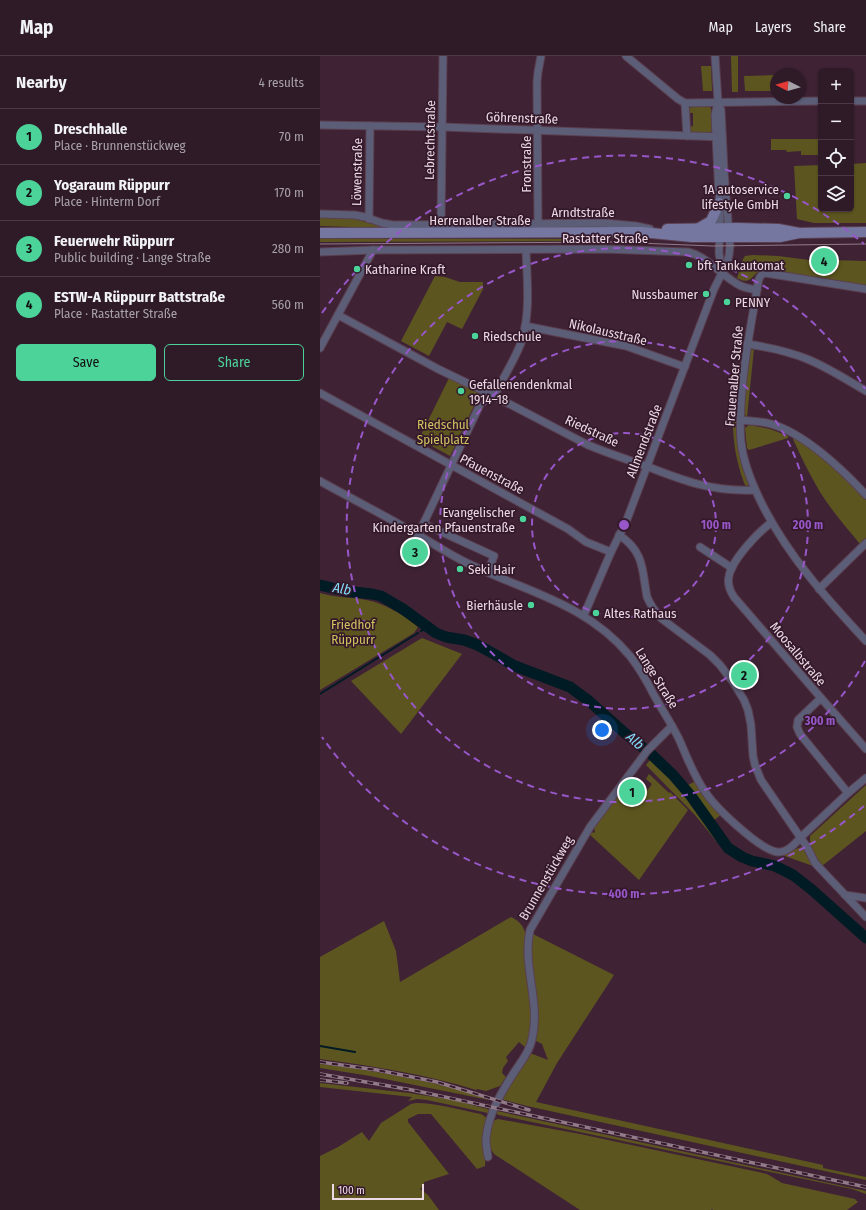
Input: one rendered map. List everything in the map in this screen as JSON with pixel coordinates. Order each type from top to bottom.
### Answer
[{"type":"main road","points":[[698,228],[711,221],[719,203]]},
{"type":"main road","name":"Herrenalber Straße","points":[[641,232],[698,228],[724,233],[780,237],[799,233],[866,232]]},
{"type":"main road","name":"Herrenalber Straße","points":[[320,233],[641,232],[692,237],[724,233]]},
{"type":"street","name":"Lebrechtstraße","points":[[441,224],[443,56]]},
{"type":"street","name":"Fronstraße","points":[[538,224],[538,72],[541,56]]},
{"type":"street","points":[[626,56],[678,99],[686,103],[818,101]]},
{"type":"street","points":[[715,56],[718,102],[715,110],[724,171],[724,233],[720,260],[722,273]]},
{"type":"street","points":[[854,101],[866,101]]},
{"type":"street","points":[[686,103],[687,136]]},
{"type":"street","name":"Göhrenstraße","points":[[320,125],[443,127],[719,137]]},
{"type":"street","name":"Löwenstraße","points":[[369,219],[370,126]]},
{"type":"street","points":[[719,137],[719,203],[724,233]]},
{"type":"street","name":"Arndtstraße","points":[[320,214],[355,215],[393,225],[620,224],[654,230]]},
{"type":"street","name":"Allmendstraße","points":[[584,616],[619,535],[714,289],[728,262],[724,233]]},
{"type":"street","points":[[320,348],[373,250]]},
{"type":"street","name":"Rastatter Straße","points":[[320,252],[373,250],[611,250],[688,252],[699,256],[739,285],[757,290]]},
{"type":"street","points":[[494,396],[521,343],[525,326],[527,292],[526,250]]},
{"type":"street","points":[[757,290],[759,278],[763,273],[866,289]]},
{"type":"street","name":"Frauenalber Straße","points":[[757,290],[747,344],[740,420],[744,462],[755,490],[772,523],[791,554],[866,641]]},
{"type":"street","points":[[338,315],[438,369],[486,392],[418,535]]},
{"type":"street","name":"Nikolausstraße","points":[[525,326],[626,346],[685,367]]},
{"type":"street","points":[[747,344],[770,348],[807,359],[866,391]]},
{"type":"street","name":"Riedstraße","points":[[486,392],[588,445],[681,480],[697,485],[730,490],[755,490]]},
{"type":"street","name":"Pfauenstraße","points":[[320,393],[568,529],[586,542],[611,552]]},
{"type":"street","points":[[740,420],[771,424],[793,434],[830,460],[865,493]]},
{"type":"street","name":"Lange Straße","points":[[320,481],[450,554],[550,598],[584,616],[612,637],[630,656],[645,679],[672,726],[692,769],[707,794],[741,829],[755,841],[777,852],[789,849],[866,778]]},
{"type":"street","name":"Moosalbstraße","points":[[772,523],[762,530],[747,547],[732,568],[728,580],[732,594],[866,749]]},
{"type":"street","points":[[424,524],[494,556],[488,572]]},
{"type":"street","points":[[619,535],[626,539],[632,546],[642,563],[647,597],[649,603],[657,614],[714,659],[727,673],[740,692],[750,719],[753,756],[758,774],[807,847],[815,863],[866,918]]},
{"type":"street","points":[[820,589],[866,543]]},
{"type":"street","points":[[700,547],[732,568]]},
{"type":"street","points":[[821,698],[798,720],[796,727],[848,793]]},
{"type":"street","name":"Brunnenstückweg","points":[[488,1157],[486,1137],[496,1104],[502,1091],[528,1051],[534,1029],[534,1005],[528,949],[530,930],[585,833],[643,756],[672,726]]},
{"type":"street","points":[[845,896],[866,898]]},
{"type":"green space","points":[[731,56],[738,56],[738,92],[732,92]]},
{"type":"green space","points":[[701,66],[711,66],[712,91],[703,91]]},
{"type":"green space","points":[[770,75],[770,91],[745,91],[744,76]]},
{"type":"green space","points":[[693,106],[708,106],[711,108],[712,131],[709,133],[692,133],[689,127],[693,126],[693,113],[687,113],[688,109]]},
{"type":"green space","points":[[771,139],[818,139],[818,155],[801,155],[801,151],[787,152],[786,150],[771,150]]},
{"type":"green space","points":[[866,163],[866,223],[814,223],[797,219],[794,166],[818,165],[818,212],[854,212],[854,164]]},
{"type":"green space","points":[[320,216],[355,219],[380,226],[616,225],[624,227],[380,228],[320,226]]},
{"type":"green space","points":[[320,239],[577,239],[582,240],[320,242]]},
{"type":"green space","points":[[745,256],[778,256],[817,261],[817,265],[831,265],[832,260],[866,261],[866,286],[762,269],[749,280],[746,281],[737,278]]},
{"type":"green space","points":[[435,276],[445,277],[460,282],[483,282],[483,289],[462,329],[447,322],[429,356],[401,341]]},
{"type":"green space","points":[[754,349],[747,417],[743,411],[749,351]]},
{"type":"green space","name":"Riedschul Spielplatz","points":[[449,378],[480,393],[450,456],[419,439]]},
{"type":"green space","points":[[733,409],[738,409],[749,485],[746,486],[738,465],[733,428]]},
{"type":"green space","points":[[749,425],[770,429],[788,436],[788,438],[749,450],[747,448],[745,428]]},
{"type":"green space","points":[[793,438],[822,457],[866,500],[866,538],[860,544],[820,492]]},
{"type":"green space","name":"Friedhof Rüppurr","points":[[320,593],[331,596],[372,601],[401,614],[418,627],[414,633],[320,690]]},
{"type":"green space","points":[[422,638],[462,654],[401,734],[351,681]]},
{"type":"green space","points":[[649,754],[689,796],[720,840],[717,842],[695,815],[646,765],[650,760],[647,757]]},
{"type":"green space","points":[[649,774],[688,810],[639,880],[588,833],[590,831],[594,833],[595,831],[593,826],[618,794],[635,807],[652,784],[646,779]]},
{"type":"green space","points":[[696,781],[722,814],[713,821],[686,786]]},
{"type":"green space","points":[[866,785],[866,831],[822,866],[813,852],[810,844],[810,836]]},
{"type":"green space","points":[[801,847],[807,852],[813,866],[782,855]]},
{"type":"green space","points":[[511,917],[524,929],[525,939],[530,941],[531,935],[533,934],[614,975],[557,1063],[536,1102],[823,1165],[823,1168],[866,1177],[866,1180],[527,1106],[501,1099],[530,1053],[548,1060],[542,1044],[534,1040],[527,1049],[519,1042],[506,1057],[508,1061],[503,1068],[502,1073],[506,1077],[500,1086],[486,1091],[476,1090],[438,1079],[399,1071],[320,1059],[320,957],[384,921],[396,951],[400,982]]},
{"type":"green space","points":[[320,1064],[376,1072],[432,1083],[468,1092],[489,1100],[370,1076],[320,1068]]},
{"type":"green space","points":[[320,1083],[409,1093],[453,1100],[491,1110],[490,1113],[488,1113],[427,1100],[417,1099],[408,1101],[412,1097],[320,1087]]},
{"type":"green space","points":[[416,1103],[448,1107],[481,1114],[487,1118],[485,1166],[477,1169],[431,1114],[418,1114],[408,1119],[408,1122],[449,1174],[424,1182],[424,1185],[420,1189],[428,1195],[439,1210],[320,1210],[320,1156],[362,1132],[369,1141],[381,1123],[411,1104]]},
{"type":"green space","points":[[497,1111],[866,1191],[866,1194],[852,1189],[499,1115],[497,1114]]},
{"type":"green space","points":[[498,1119],[580,1134],[767,1174],[782,1183],[855,1199],[858,1202],[847,1210],[580,1210],[494,1154],[491,1150],[488,1137],[492,1124]]},
{"type":"waterway","name":"Alb","points":[[320,585],[345,591],[381,596],[403,609],[436,633],[475,644],[515,666],[570,687],[589,701],[651,754],[673,775],[691,796],[728,848],[742,857],[752,861],[775,866],[793,875],[866,938]]},
{"type":"waterway","points":[[421,631],[427,628]]},
{"type":"waterway","points":[[320,694],[418,633]]},
{"type":"waterway","points":[[320,1046],[355,1052]]},
{"type":"tram line","points":[[320,244],[612,242],[713,246],[866,244]]},
{"type":"railway","points":[[320,1062],[377,1070],[437,1082],[529,1110]]},
{"type":"railway","points":[[320,1074],[412,1090],[866,1187]]},
{"type":"railway","points":[[320,1080],[347,1083]]},
{"type":"place","name":"1A autoservice lifestyle GmbH","points":[[787,196]]},
{"type":"place","name":"ESTW-A Rüppurr Battstraße","points":[[824,261]]},
{"type":"place","name":"bft Tankautomat","points":[[689,265]]},
{"type":"place","name":"Katharine Kraft","points":[[357,269]]},
{"type":"place","name":"Nussbaumer","points":[[706,294]]},
{"type":"place","name":"PENNY","points":[[727,302]]},
{"type":"place","name":"Riedschule","points":[[475,336]]},
{"type":"place","name":"Gefallenendenkmal 1914–18","points":[[461,391]]},
{"type":"place","name":"Evangelischer Kindergarten Pfauenstraße","points":[[523,519]]},
{"type":"place","name":"Feuerwehr Rüppurr","points":[[415,552]]},
{"type":"place","name":"Seki Hair","points":[[460,569]]},
{"type":"place","name":"Bierhäusle","points":[[531,605]]},
{"type":"place","name":"Altes Rathaus","points":[[596,613]]},
{"type":"place","name":"Yogaraum Rüppurr","points":[[744,675]]},
{"type":"place","name":"Dreschhalle","points":[[632,792]]}]
